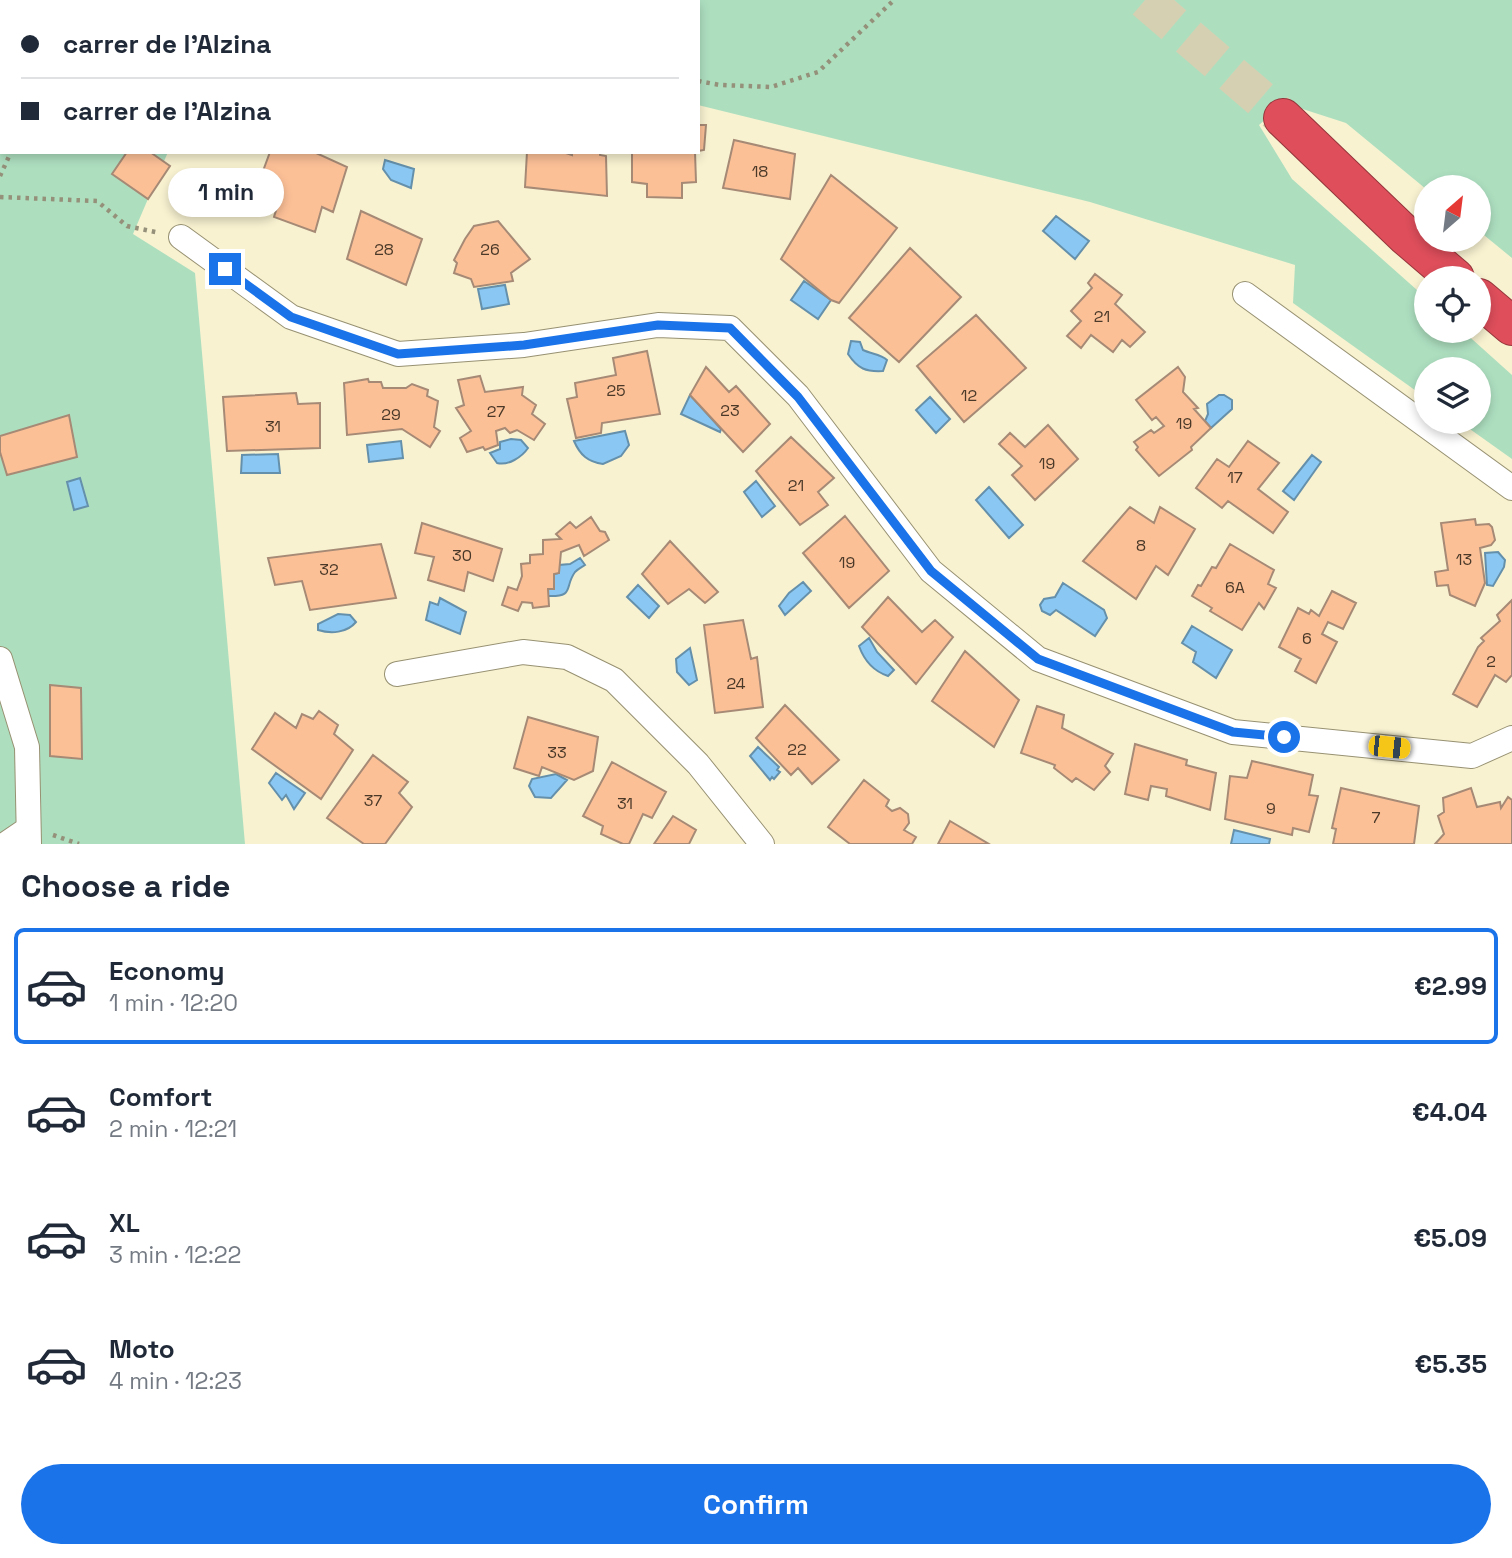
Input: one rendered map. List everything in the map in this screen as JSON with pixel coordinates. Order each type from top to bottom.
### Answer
[{"type":"highway","points":[[1283,118],[1441,266]]},
{"type":"highway","points":[[1491,308],[1512,326]]},
{"type":"street","points":[[181,237],[291,317],[398,354],[524,345],[658,325],[730,328],[798,397],[931,571],[1038,659],[1233,732],[1472,756],[1512,738]]},
{"type":"street","points":[[1245,294],[1512,488]]},
{"type":"street","points":[[397,674],[523,652],[567,657],[614,680],[698,764],[762,844]]},
{"type":"street","points":[[0,659],[27,747],[29,836],[6,844]]},
{"type":"path","points":[[700,81],[771,87],[818,72],[894,0]]},
{"type":"path","points":[[0,176],[10,154]]},
{"type":"path","points":[[0,197],[97,201],[127,226],[181,237]]},
{"type":"green space","points":[[700,0],[1512,0],[1512,258],[1491,241],[1491,175],[1414,175],[1414,179],[1346,123],[1284,103],[1259,125],[1292,179],[1414,287],[1414,343],[1476,343],[1512,375],[1512,459],[1477,434],[1491,434],[1491,357],[1414,357],[1414,389],[1293,303],[1295,265],[1090,202],[700,105]]},
{"type":"green space","points":[[0,154],[167,154],[133,234],[195,273],[245,844],[0,844]]},
{"type":"water","points":[[385,160],[414,169],[411,188],[391,180],[383,169]]},
{"type":"water","points":[[1056,216],[1089,241],[1075,259],[1043,231]]},
{"type":"water","points":[[804,281],[831,300],[818,319],[791,300]]},
{"type":"water","points":[[505,285],[509,304],[482,309],[478,289]]},
{"type":"water","points":[[851,341],[860,342],[863,350],[887,360],[883,371],[867,370],[855,363],[848,354]]},
{"type":"water","points":[[690,395],[721,429],[720,432],[681,414]]},
{"type":"water","points":[[1219,395],[1232,400],[1232,409],[1211,428],[1205,421],[1208,414],[1207,404]]},
{"type":"water","points":[[930,397],[950,419],[936,433],[916,410]]},
{"type":"water","points":[[625,431],[629,445],[621,456],[603,464],[585,457],[574,441]]},
{"type":"water","points":[[521,440],[528,448],[514,460],[497,463],[490,453],[500,449],[500,442]]},
{"type":"water","points":[[401,441],[403,458],[369,462],[367,445]]},
{"type":"water","points":[[278,454],[280,473],[241,473],[242,455]]},
{"type":"water","points":[[1312,455],[1321,462],[1294,500],[1283,491]]},
{"type":"water","points":[[80,478],[88,506],[74,510],[67,482]]},
{"type":"water","points":[[756,481],[775,506],[762,517],[744,492]]},
{"type":"water","points":[[989,487],[1023,525],[1009,538],[976,500]]},
{"type":"water","points":[[1498,552],[1505,560],[1504,567],[1493,586],[1487,585],[1485,553]]},
{"type":"water","points":[[580,558],[585,565],[575,572],[566,593],[548,596],[548,589],[554,589],[554,574],[559,573],[559,565],[570,564]]},
{"type":"water","points":[[803,582],[811,591],[785,615],[779,606],[789,593]]},
{"type":"water","points":[[1063,583],[1104,610],[1107,618],[1095,636],[1056,610],[1050,615],[1042,611],[1040,605],[1044,599],[1055,597]]},
{"type":"water","points":[[638,585],[659,606],[649,618],[627,597]]},
{"type":"water","points":[[440,598],[466,612],[460,634],[426,620],[430,602],[438,605]]},
{"type":"water","points":[[338,614],[350,615],[356,622],[338,632],[318,630],[318,624]]},
{"type":"water","points":[[1192,626],[1232,650],[1216,678],[1193,662],[1196,652],[1182,643]]},
{"type":"water","points":[[869,638],[877,652],[894,670],[888,676],[874,668],[861,651],[859,646]]},
{"type":"water","points":[[690,648],[697,680],[689,685],[677,672],[676,659]]},
{"type":"water","points":[[758,747],[779,767],[777,770],[780,772],[774,779],[772,777],[770,780],[750,756]]},
{"type":"water","points":[[276,773],[305,793],[294,809],[286,795],[282,800],[269,783]]},
{"type":"water","points":[[556,774],[567,780],[551,798],[535,797],[529,786],[532,779]]},
{"type":"water","points":[[1234,830],[1270,839],[1269,844],[1231,844]]},
{"type":"building","points":[[700,125],[706,125],[704,150],[700,151]]},
{"type":"building","points":[[734,140],[795,154],[790,199],[723,188]]},
{"type":"building","points":[[126,154],[153,154],[170,166],[148,199],[112,174]]},
{"type":"building","points":[[269,154],[318,154],[347,167],[333,212],[322,207],[315,232],[274,217],[282,191],[259,182]]},
{"type":"building","points":[[527,154],[606,156],[607,196],[525,187]]},
{"type":"building","points":[[632,154],[695,154],[696,182],[682,183],[682,198],[647,197],[647,184],[632,182]]},
{"type":"building","points":[[831,175],[897,228],[839,303],[831,300],[781,259]]},
{"type":"building","points":[[361,211],[422,239],[406,285],[347,259]]},
{"type":"building","points":[[498,221],[530,259],[511,273],[513,281],[474,287],[471,279],[454,273],[457,263],[454,260],[474,226]]},
{"type":"building","points":[[910,248],[961,297],[899,362],[849,318]]},
{"type":"building","points":[[1095,274],[1122,295],[1115,304],[1145,332],[1130,347],[1122,340],[1113,352],[1091,335],[1081,348],[1067,336],[1081,321],[1071,311],[1092,288],[1088,283]]},
{"type":"building","points":[[976,315],[1026,368],[964,422],[917,366]]},
{"type":"building","points":[[647,351],[660,414],[602,423],[601,433],[576,438],[567,399],[577,397],[575,383],[616,375],[613,358]]},
{"type":"building","points":[[706,367],[729,392],[736,386],[770,424],[743,452],[690,395]]},
{"type":"building","points":[[1178,367],[1185,377],[1183,392],[1211,428],[1191,447],[1192,450],[1159,476],[1136,450],[1138,447],[1134,442],[1151,430],[1154,433],[1164,426],[1156,417],[1152,420],[1136,400]]},
{"type":"building","points":[[480,376],[485,392],[523,387],[522,395],[536,405],[532,414],[545,424],[534,440],[517,430],[510,433],[505,428],[496,431],[498,445],[467,452],[460,438],[471,431],[456,408],[464,405],[458,380]]},
{"type":"building","points":[[368,379],[369,382],[381,382],[383,388],[406,388],[412,384],[428,390],[427,396],[438,401],[434,427],[440,431],[430,447],[402,429],[347,435],[344,383]]},
{"type":"building","points":[[296,393],[298,404],[320,403],[320,448],[227,451],[223,397]]},
{"type":"building","points":[[69,415],[77,457],[7,475],[0,452],[0,436]]},
{"type":"building","points":[[1048,425],[1078,459],[1035,500],[1012,475],[1022,466],[999,444],[1010,433],[1025,447]]},
{"type":"building","points":[[791,437],[834,478],[818,492],[828,505],[800,525],[756,471]]},
{"type":"building","points":[[1248,441],[1279,463],[1258,489],[1288,512],[1273,533],[1228,501],[1222,508],[1196,488],[1217,459],[1229,467]]},
{"type":"building","points":[[1130,507],[1154,523],[1160,507],[1195,529],[1168,575],[1156,566],[1136,599],[1083,561]]},
{"type":"building","points":[[845,516],[889,571],[849,608],[803,553]]},
{"type":"building","points":[[591,517],[609,540],[584,556],[579,545],[561,552],[559,573],[554,574],[554,589],[548,589],[549,606],[533,608],[532,603],[522,602],[518,611],[502,605],[508,587],[517,590],[522,576],[521,564],[530,563],[530,555],[543,554],[543,540],[561,539],[556,534],[570,522],[576,528]]},
{"type":"building","points":[[1475,519],[1476,525],[1489,524],[1492,527],[1495,540],[1491,545],[1480,548],[1485,583],[1475,606],[1450,595],[1448,585],[1437,586],[1435,572],[1448,570],[1441,523]]},
{"type":"building","points":[[422,523],[502,549],[493,581],[468,572],[464,591],[428,580],[434,557],[415,553]]},
{"type":"building","points":[[670,541],[718,592],[705,603],[689,589],[668,604],[642,574]]},
{"type":"building","points":[[381,544],[396,598],[310,610],[302,581],[275,585],[268,558]]},
{"type":"building","points":[[1230,544],[1274,570],[1268,584],[1276,588],[1264,609],[1259,603],[1242,630],[1210,611],[1212,608],[1192,596],[1212,567],[1216,568]]},
{"type":"building","points":[[1332,591],[1356,603],[1343,629],[1328,622],[1322,634],[1337,642],[1316,683],[1295,671],[1301,659],[1279,647],[1298,608],[1309,614],[1311,610],[1319,616]]},
{"type":"building","points":[[888,597],[922,632],[935,620],[953,637],[916,684],[862,627]]},
{"type":"building","points":[[1512,600],[1512,675],[1506,682],[1495,675],[1477,707],[1453,694],[1478,647],[1484,641],[1481,638],[1500,621],[1497,615]]},
{"type":"building","points":[[743,620],[751,659],[757,657],[763,707],[715,713],[704,625]]},
{"type":"building","points":[[965,651],[1019,700],[994,747],[932,701]]},
{"type":"building","points":[[50,685],[81,688],[82,759],[50,756]]},
{"type":"building","points":[[785,705],[839,760],[812,784],[798,768],[791,775],[756,738]]},
{"type":"building","points":[[1037,706],[1064,715],[1062,728],[1113,754],[1105,766],[1110,772],[1094,790],[1076,778],[1072,782],[1054,768],[1055,765],[1021,753]]},
{"type":"building","points":[[319,711],[338,725],[334,734],[353,750],[321,799],[252,749],[275,713],[296,728],[302,714],[313,719]]},
{"type":"building","points":[[528,717],[598,737],[593,771],[574,780],[542,767],[539,776],[514,768]]},
{"type":"building","points":[[1135,744],[1187,760],[1186,765],[1216,773],[1210,810],[1166,796],[1167,789],[1151,786],[1148,800],[1125,794]]},
{"type":"building","points":[[373,755],[408,782],[399,793],[412,807],[385,844],[364,844],[327,818]]},
{"type":"building","points":[[1252,761],[1313,775],[1309,795],[1318,796],[1309,832],[1293,828],[1292,835],[1225,819],[1230,776],[1247,778]]},
{"type":"building","points":[[612,762],[666,792],[652,818],[643,814],[629,844],[601,834],[603,826],[583,816]]},
{"type":"building","points":[[864,780],[889,800],[886,806],[892,811],[900,808],[908,814],[909,823],[904,830],[916,837],[912,844],[850,844],[828,827]]},
{"type":"building","points":[[1341,788],[1419,806],[1414,844],[1333,844],[1336,829],[1332,828]]},
{"type":"building","points":[[1471,788],[1477,807],[1500,802],[1501,808],[1508,797],[1512,800],[1512,844],[1435,844],[1444,834],[1438,816],[1444,812],[1443,798]]},
{"type":"building","points":[[673,816],[696,830],[689,844],[654,844]]},
{"type":"building","points":[[950,821],[989,844],[938,844]]},
{"type":"tunnel","points":[[1145,0],[1283,118]]},
{"type":"route","points":[[225,269],[291,317],[398,354],[524,345],[658,325],[730,328],[798,397],[931,571],[1038,659],[1233,732],[1284,737]]}]
